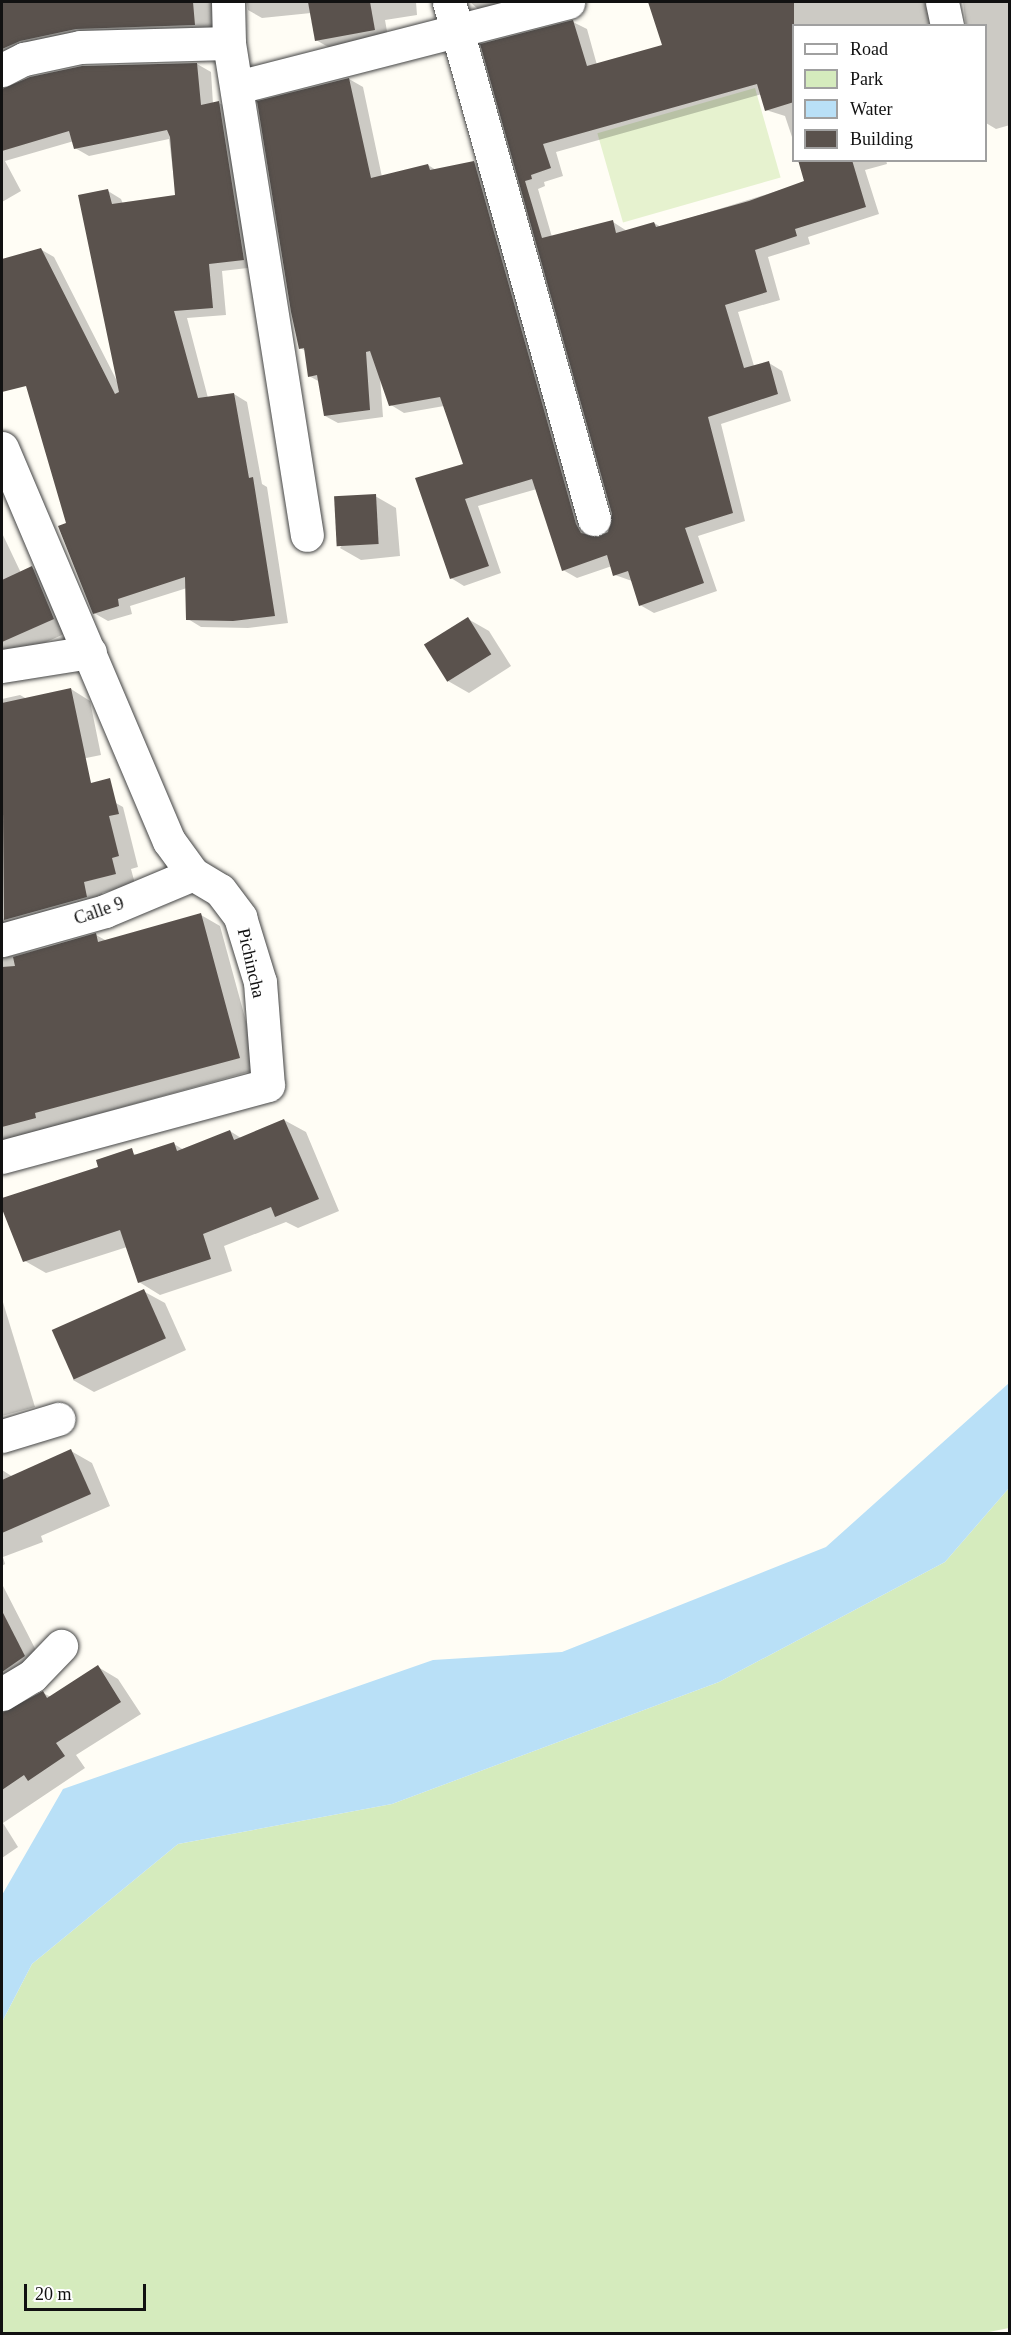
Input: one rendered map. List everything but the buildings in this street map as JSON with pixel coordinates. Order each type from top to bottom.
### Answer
[{"type":"street","points":[[228,2],[229,42],[238,87],[307,535]]},
{"type":"street","points":[[449,2],[594,519]]},
{"type":"street","points":[[238,87],[459,32],[568,2]]},
{"type":"street","points":[[942,2],[947,24]]},
{"type":"street","points":[[2,70],[24,58],[80,47],[229,42]]},
{"type":"street","name":"Pichincha","points":[[2,448],[169,841],[193,874],[220,890],[240,917],[260,982],[268,1085],[2,1157]]},
{"type":"street","points":[[2,666],[90,652]]},
{"type":"street","name":"Calle 9","points":[[2,940],[105,911],[193,874]]},
{"type":"street","points":[[2,1436],[58,1419]]},
{"type":"street","points":[[2,1694],[32,1676],[61,1646]]},
{"type":"green space","points":[[755,88],[781,177],[623,223],[597,133]]},
{"type":"green space","points":[[1009,1488],[1009,2328],[979,2334],[2,2334],[2,2022],[32,1964],[178,1844],[392,1804],[719,1682],[945,1562]]},
{"type":"water","points":[[1009,1383],[1009,1488],[945,1562],[719,1682],[392,1804],[178,1844],[32,1964],[2,2022],[2,1895],[63,1789],[433,1660],[562,1652],[826,1547]]}]
